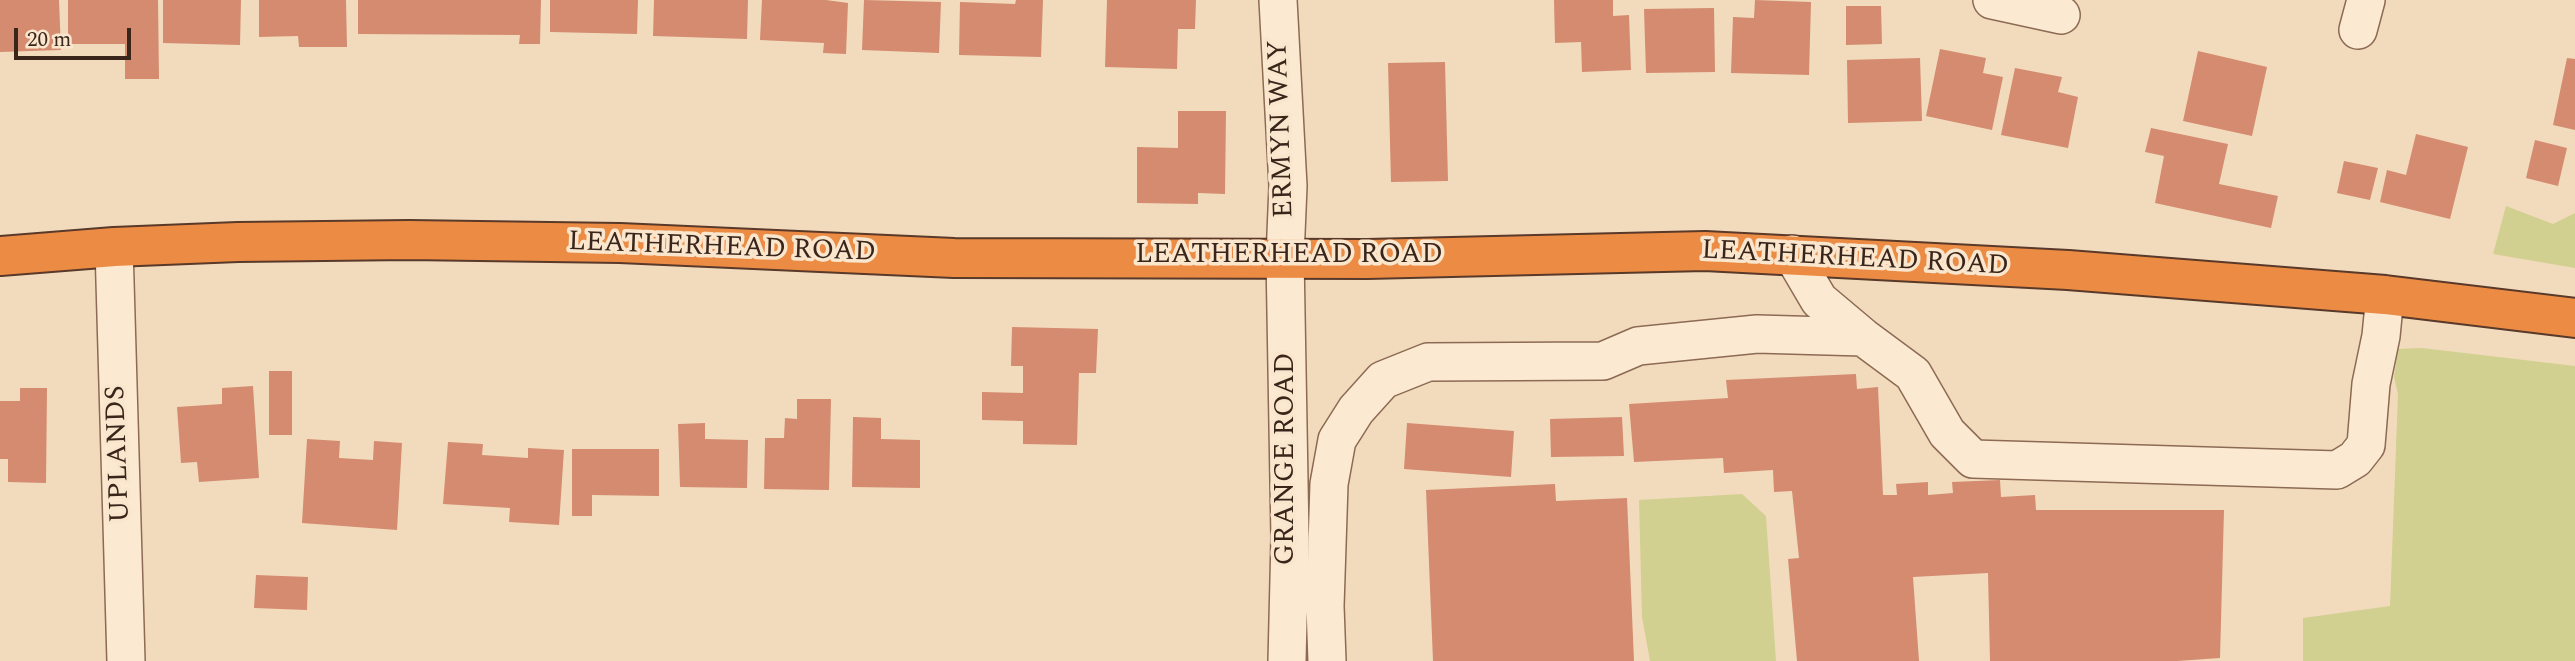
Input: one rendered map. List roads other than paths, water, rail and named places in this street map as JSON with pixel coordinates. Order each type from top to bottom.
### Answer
[{"type":"highway","name":"LEATHERHEAD ROAD","points":[[0,256],[114,247],[238,242],[435,241],[620,243],[954,258],[1367,259],[1705,251],[2068,270],[2385,295],[2575,318]]},
{"type":"street","name":"ERMYN WAY","points":[[1278,0],[1288,186],[1285,257]]},
{"type":"street","points":[[1992,0],[2061,15]]},
{"type":"street","name":"UPLANDS","points":[[114,247],[126,661]]},
{"type":"street","points":[[1792,254],[1819,300],[1913,374],[1947,433],[1973,459],[2337,470],[2355,459],[2366,445],[2371,384],[2381,336],[2385,295]]},
{"type":"street","name":"GRANGE ROAD","points":[[1285,257],[1290,538],[1287,661]]},
{"type":"street","points":[[1327,661],[1325,606],[1329,484],[1337,440],[1356,410],[1383,380],[1428,362],[1603,361],[1638,346],[1757,334],[1863,337]]}]
